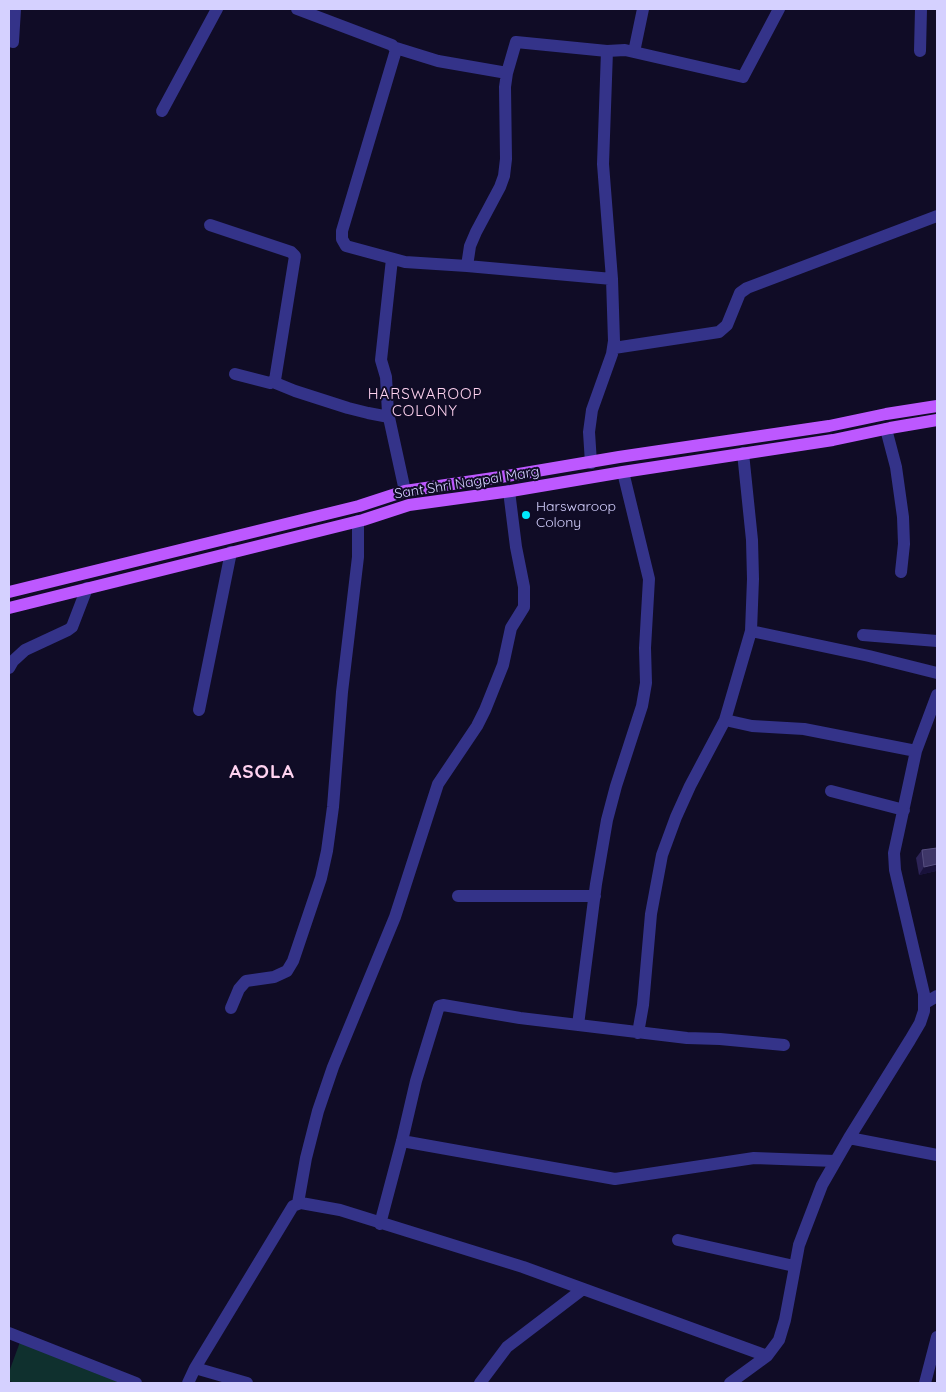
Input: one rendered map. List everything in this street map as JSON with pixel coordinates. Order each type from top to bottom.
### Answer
[{"type":"main road","name":"Sant Shri Nagpal Marg","points":[[9,592],[350,508],[405,491],[829,426],[937,406]]},
{"type":"main road","name":"Sant Shri Nagpal Marg","points":[[9,608],[358,521],[409,505],[833,440],[937,420]]},
{"type":"street","points":[[13,42],[15,9]]},
{"type":"street","points":[[162,112],[217,9]]},
{"type":"street","points":[[297,9],[396,48],[438,61],[506,73]]},
{"type":"street","points":[[634,52],[643,9]]},
{"type":"street","points":[[467,266],[470,246],[504,176],[506,159],[506,73],[516,42],[607,51],[625,50],[743,77],[779,9]]},
{"type":"street","points":[[920,51],[921,9]]},
{"type":"street","points":[[396,48],[341,236],[346,246],[405,262],[612,279]]},
{"type":"street","points":[[591,463],[589,432],[592,410],[614,348],[615,328],[603,164],[607,51]]},
{"type":"street","points":[[614,348],[719,332],[727,325],[740,293],[747,288],[937,216]]},
{"type":"street","points":[[210,224],[290,252],[295,256],[277,377],[274,382]]},
{"type":"street","points":[[392,259],[381,356],[386,377],[389,417],[405,491]]},
{"type":"street","points":[[235,374],[270,383],[274,382],[295,391],[348,408],[368,414],[389,417]]},
{"type":"street","points":[[886,429],[896,467],[904,517],[901,572]]},
{"type":"street","points":[[638,1033],[643,1005],[651,914],[662,855],[690,786],[725,720],[751,631],[752,540],[743,453]]},
{"type":"street","points":[[578,1025],[607,820],[642,706],[646,683],[645,648],[649,579],[624,472]]},
{"type":"street","points":[[298,1203],[306,1158],[327,1085],[395,917],[438,784],[477,726],[485,710],[503,665],[511,628],[524,607],[524,587],[516,548],[509,491]]},
{"type":"street","points":[[231,1008],[239,989],[246,981],[274,976],[287,971],[293,961],[321,878],[327,851],[335,791],[342,692],[358,557],[358,521]]},
{"type":"street","points":[[199,710],[231,552]]},
{"type":"street","points":[[9,668],[13,661],[25,650],[72,627],[87,588]]},
{"type":"street","points":[[751,631],[937,673]]},
{"type":"street","points":[[863,635],[937,641]]},
{"type":"street","points":[[730,1383],[747,1378],[779,1340],[785,1320],[799,1245],[822,1185],[920,1023],[925,1003],[895,870],[894,854],[916,751],[931,727],[937,694]]},
{"type":"street","points":[[725,720],[752,726],[804,729],[916,751]]},
{"type":"street","points":[[831,791],[904,810]]},
{"type":"street","points":[[458,896],[595,896]]},
{"type":"street","points":[[925,1003],[937,996]]},
{"type":"street","points":[[380,1224],[416,1081],[439,1006],[443,1005],[520,1018],[638,1033],[784,1046]]},
{"type":"street","points":[[849,1138],[937,1155]]},
{"type":"street","points":[[402,1140],[615,1179],[754,1158],[835,1161]]},
{"type":"street","points":[[188,1383],[195,1368],[293,1206],[298,1203],[340,1210],[523,1267],[767,1356]]},
{"type":"street","points":[[678,1240],[794,1266]]},
{"type":"street","points":[[480,1383],[507,1347],[583,1289]]},
{"type":"street","points":[[9,1333],[136,1383]]},
{"type":"street","points":[[925,1383],[937,1337]]},
{"type":"street","points":[[195,1368],[247,1383]]},
{"type":"green space","points":[[20,1342],[122,1383],[16,1383],[9,1381],[9,1372]]},
{"type":"building","points":[[937,848],[937,864],[924,867],[922,850]]},
{"type":"place","name":"Harswaroop Colony","points":[[526,515]]},
{"type":"district","name":"HARSWAROOP COLONY","points":[[425,402]]},
{"type":"district","name":"ASOLA","points":[[262,772]]}]
